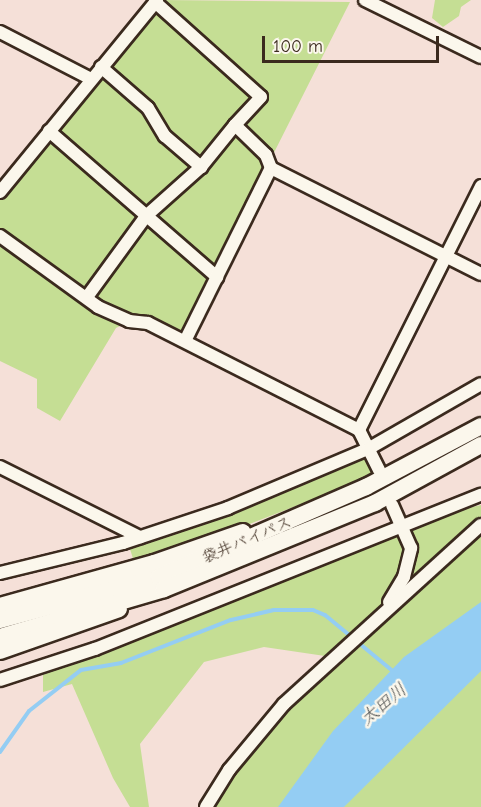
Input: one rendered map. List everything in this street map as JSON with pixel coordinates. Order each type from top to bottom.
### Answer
[{"type":"highway","name":"袋井バイパス","points":[[0,620],[159,577],[366,487],[481,426]]},
{"type":"highway","name":"袋井バイパス","points":[[0,637],[164,589],[375,503],[481,445]]},
{"type":"highway","points":[[0,606],[154,563],[366,487]]},
{"type":"highway","points":[[0,651],[98,619],[164,589]]},
{"type":"street","points":[[365,0],[481,57]]},
{"type":"street","points":[[0,192],[156,1],[261,97],[201,167],[146,216],[87,297]]},
{"type":"street","points":[[0,33],[91,79]]},
{"type":"street","points":[[101,67],[148,108],[165,136],[201,167]]},
{"type":"street","points":[[235,125],[266,155],[271,168],[481,274]]},
{"type":"street","points":[[49,131],[217,277]]},
{"type":"street","points":[[185,341],[271,168]]},
{"type":"street","points":[[359,430],[481,186]]},
{"type":"street","points":[[0,236],[87,297],[129,321],[148,323],[359,430],[379,470]]},
{"type":"street","points":[[0,573],[140,537],[228,508],[368,449],[481,384]]},
{"type":"street","points":[[0,467],[140,537]]},
{"type":"street","points":[[0,680],[95,650],[481,495]]},
{"type":"street","points":[[381,615],[409,563],[411,548],[392,504]]},
{"type":"street","points":[[206,807],[263,727],[381,615],[481,525]]},
{"type":"green space","points":[[162,0],[350,2],[180,339],[130,321],[116,328],[60,421],[37,408],[37,379],[0,361],[0,193]]},
{"type":"green space","points":[[435,0],[471,0],[461,7],[459,16],[443,27],[432,18]]},
{"type":"green space","points":[[368,449],[376,475],[136,568],[129,546]]},
{"type":"green space","points":[[481,505],[481,523],[325,656],[264,647],[204,662],[140,744],[149,807],[130,807],[113,778],[72,684],[43,692],[43,675],[228,593],[411,521]]},
{"type":"green space","points":[[481,525],[481,807],[207,807],[270,726]]},
{"type":"water","name":"太田川","points":[[481,602],[481,671],[344,807],[278,807],[333,731],[404,657]]},
{"type":"waterway","name":"太田川","points":[[0,752],[29,711],[81,670],[121,663],[231,620],[274,610],[313,610],[325,615],[394,672]]}]
